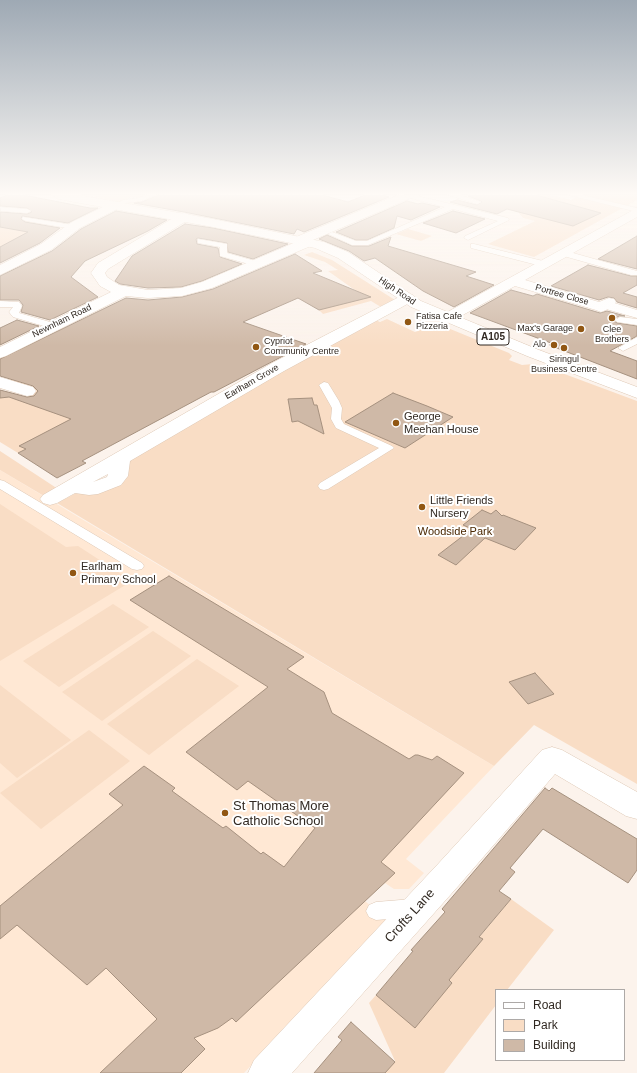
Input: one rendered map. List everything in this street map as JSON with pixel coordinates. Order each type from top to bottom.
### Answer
[{"type":"street","points":[[0,271],[49,245]]},
{"type":"street","points":[[137,245],[102,266],[98,273],[105,284],[124,291],[148,294],[182,292],[207,286],[295,245]]},
{"type":"street","name":"High Road","points":[[315,245],[343,255],[416,304],[533,353],[637,393]]},
{"type":"street","points":[[448,318],[577,245]]},
{"type":"street","name":"Portree Close","points":[[513,281],[601,307],[610,304],[637,314]]},
{"type":"street","name":"Newnham Road","points":[[0,353],[124,291]]},
{"type":"street","name":"Earlham Grove","points":[[44,503],[73,487],[89,489],[106,486],[114,481],[118,476],[120,460],[278,368],[324,339],[408,298]]},
{"type":"street","points":[[0,382],[27,391]]},
{"type":"street","name":"Crofts Lane","points":[[267,1073],[552,758],[637,807]]},
{"type":"lane","points":[[220,245],[224,246],[223,254],[256,264]]},
{"type":"lane","points":[[474,246],[544,264]]},
{"type":"lane","points":[[563,253],[634,273]]},
{"type":"lane","points":[[0,304],[16,304],[18,306],[14,312],[16,315],[54,326]]},
{"type":"lane","points":[[620,320],[637,322]]},
{"type":"lane","points":[[623,348],[637,340]]},
{"type":"lane","points":[[324,386],[334,401],[336,408],[336,426],[388,448],[324,486]]},
{"type":"lane","points":[[0,484],[44,503],[137,566]]},
{"type":"lane","points":[[376,911],[418,907]]},
{"type":"shaded area","name":"St Thomas More Catholic School","points":[[0,470],[494,766],[406,859],[424,873],[409,889],[394,889],[385,883],[365,901],[388,921],[244,1073],[0,1073]]},
{"type":"green space","points":[[0,245],[8,245],[0,250]]},
{"type":"green space","points":[[492,245],[556,245],[534,257]]},
{"type":"green space","points":[[312,252],[332,260],[395,300],[381,307],[371,301],[323,314],[319,310],[366,298],[328,271],[338,270],[325,262],[304,255]]},
{"type":"green space","name":"Woodside Park","points":[[373,319],[380,322],[387,319],[415,332],[438,324],[509,353],[512,356],[509,360],[522,365],[533,364],[543,366],[637,401],[637,784],[534,725],[494,766],[57,503],[80,491],[86,492],[127,465],[131,459]]},
{"type":"green space","points":[[218,355],[18,453],[0,442],[0,397],[5,396],[19,400],[50,404],[27,396],[34,392],[6,382],[13,377]]},
{"type":"green space","points":[[0,451],[58,489],[44,496],[0,470]]},
{"type":"green space","name":"Earlham Primary School","points":[[0,504],[66,547],[78,546],[132,581],[0,661]]},
{"type":"green space","points":[[113,604],[149,627],[59,687],[23,661]]},
{"type":"green space","points":[[153,631],[191,656],[102,721],[62,692]]},
{"type":"green space","points":[[197,659],[239,686],[149,755],[107,724]]},
{"type":"green space","points":[[0,685],[71,740],[17,778],[0,763]]},
{"type":"green space","points":[[89,730],[130,761],[41,829],[0,793]]},
{"type":"green space","points":[[511,899],[554,930],[508,989],[495,989],[495,1006],[444,1073],[374,1073],[386,1060],[395,1061],[369,1003],[376,995],[414,1016]]},
{"type":"building","points":[[4,245],[36,245],[0,263],[0,247]]},
{"type":"building","points":[[60,245],[118,245],[85,261],[71,277],[98,297],[50,320],[21,312],[23,305],[19,300],[0,300],[0,276],[52,251]]},
{"type":"building","points":[[150,245],[203,245],[218,248],[220,257],[242,264],[202,281],[181,287],[148,288],[120,284],[115,281],[132,256]]},
{"type":"building","points":[[227,245],[285,245],[253,259],[228,252]]},
{"type":"building","points":[[334,245],[388,245],[476,272],[466,276],[494,285],[454,307],[423,291],[375,258],[364,261],[349,251]]},
{"type":"building","points":[[622,245],[637,245],[637,269],[598,259]]},
{"type":"building","points":[[295,254],[322,271],[313,273],[371,297],[319,310],[298,298],[243,322],[306,344],[214,392],[211,392],[82,461],[86,463],[57,478],[18,453],[26,449],[19,446],[71,419],[9,397],[0,398],[0,390],[27,397],[34,396],[38,391],[33,386],[0,376],[0,359],[126,298],[148,300],[182,297],[213,289]]},
{"type":"building","points":[[588,265],[631,276],[637,276],[637,285],[623,293],[637,297],[637,308],[617,302],[614,298],[608,297],[599,300],[551,286]]},
{"type":"building","points":[[511,290],[533,296],[537,294],[600,313],[607,311],[625,316],[619,316],[614,319],[614,321],[617,323],[637,326],[637,336],[610,351],[637,361],[637,379],[549,345],[551,343],[470,313]]},
{"type":"building","points":[[17,320],[39,326],[0,345],[0,328]]},
{"type":"building","name":"George Meehan House","points":[[393,393],[453,417],[405,448],[345,422]]},
{"type":"building","points":[[312,398],[314,405],[317,405],[324,434],[298,421],[292,422],[288,399]]},
{"type":"building","points":[[482,510],[491,514],[496,510],[502,516],[503,515],[536,528],[515,550],[485,538],[456,565],[438,555],[472,529],[463,525]]},
{"type":"building","points":[[169,576],[304,657],[287,669],[324,692],[332,713],[409,759],[415,755],[418,755],[432,760],[437,756],[464,773],[381,862],[395,873],[236,1022],[232,1018],[218,1028],[194,1038],[205,1049],[181,1073],[100,1073],[157,1019],[106,968],[87,985],[17,925],[0,939],[0,906],[123,805],[109,794],[144,766],[175,788],[172,791],[223,828],[226,826],[261,854],[263,852],[284,867],[315,828],[248,781],[237,790],[186,752],[268,687],[130,600]]},
{"type":"building","points":[[535,673],[554,694],[528,704],[509,682]]},
{"type":"building","points":[[545,788],[549,791],[552,788],[637,839],[637,870],[628,883],[543,829],[510,868],[515,872],[499,891],[511,899],[479,937],[483,939],[449,980],[452,983],[415,1028],[376,995],[413,951],[411,950],[445,912],[442,909]]},
{"type":"building","points":[[351,1022],[395,1062],[385,1073],[314,1073],[342,1040],[338,1037]]},
{"type":"place","name":"Clee Brothers","points":[[612,318]]},
{"type":"place","name":"Fatisa Cafe Pizzeria","points":[[408,322]]},
{"type":"place","name":"Max's Garage","points":[[581,329]]},
{"type":"place","name":"Alo","points":[[554,345]]},
{"type":"place","name":"Cypriot Community Centre","points":[[256,347]]},
{"type":"place","name":"Siringul Business Centre","points":[[564,348]]},
{"type":"place","name":"George Meehan House","points":[[396,423]]},
{"type":"place","name":"Little Friends Nursery","points":[[422,507]]},
{"type":"place","name":"Earlham Primary School","points":[[73,573]]},
{"type":"place","name":"St Thomas More Catholic School","points":[[225,813]]}]
